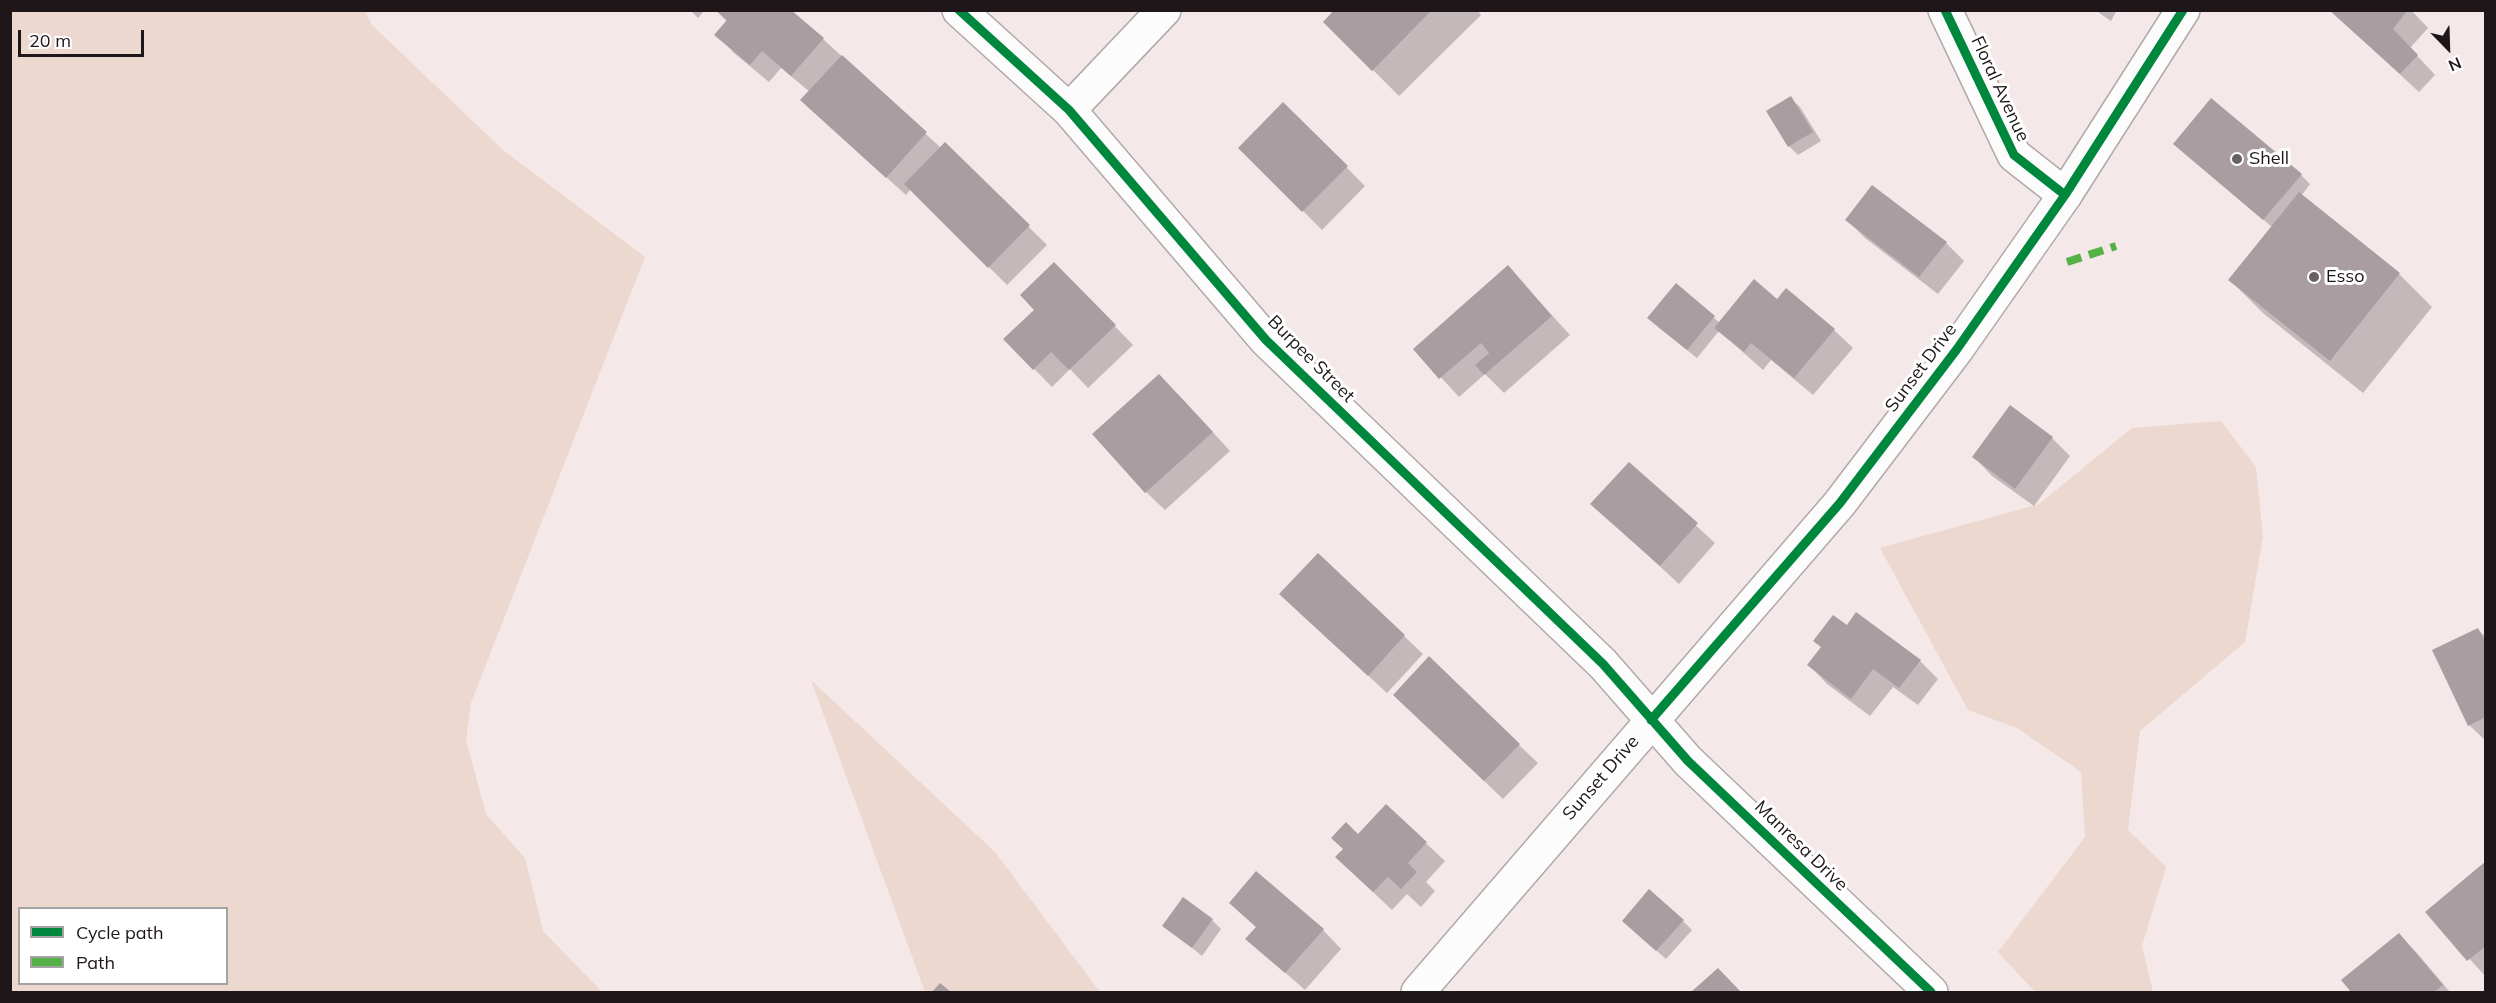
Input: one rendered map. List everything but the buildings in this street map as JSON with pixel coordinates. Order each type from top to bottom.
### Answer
[{"type":"street","name":"Burpee Street","points":[[959,10],[1069,110],[1266,340],[1604,664],[1651,720]]},
{"type":"street","points":[[1069,110],[1164,10]]},
{"type":"street","name":"Floral Avenue","points":[[1945,10],[2014,155],[2065,195]]},
{"type":"street","name":"Sunset Drive","points":[[1419,993],[1651,720],[1840,503],[1957,349],[2065,195],[2183,10]]},
{"type":"street","name":"Manresa Drive","points":[[1651,720],[1688,761],[1930,993]]},
{"type":"shaded area","points":[[10,11],[365,11],[372,25],[503,150],[645,257],[471,703],[466,740],[486,814],[525,858],[543,931],[602,992],[11,992]]},
{"type":"shaded area","points":[[2221,421],[2256,467],[2263,537],[2245,642],[2140,731],[2128,830],[2166,867],[2142,946],[2153,992],[2035,992],[1998,952],[2085,837],[2081,772],[2017,728],[1968,710],[1880,548],[2039,504],[2132,428]]},
{"type":"shaded area","points":[[811,680],[995,852],[1100,992],[925,992]]},
{"type":"marked path","points":[[2067,262],[2116,246]]},
{"type":"cycle path","points":[[959,10],[1069,110],[1266,340],[1603,664],[1688,761],[1931,992]]},
{"type":"cycle path","points":[[1945,10],[2014,155],[2065,195]]},
{"type":"cycle path","points":[[1651,720],[1840,503],[1957,349],[2065,195],[2183,10]]},
{"type":"place","name":"Shell","points":[[2237,159]]},
{"type":"place","name":"Esso","points":[[2314,277]]}]
